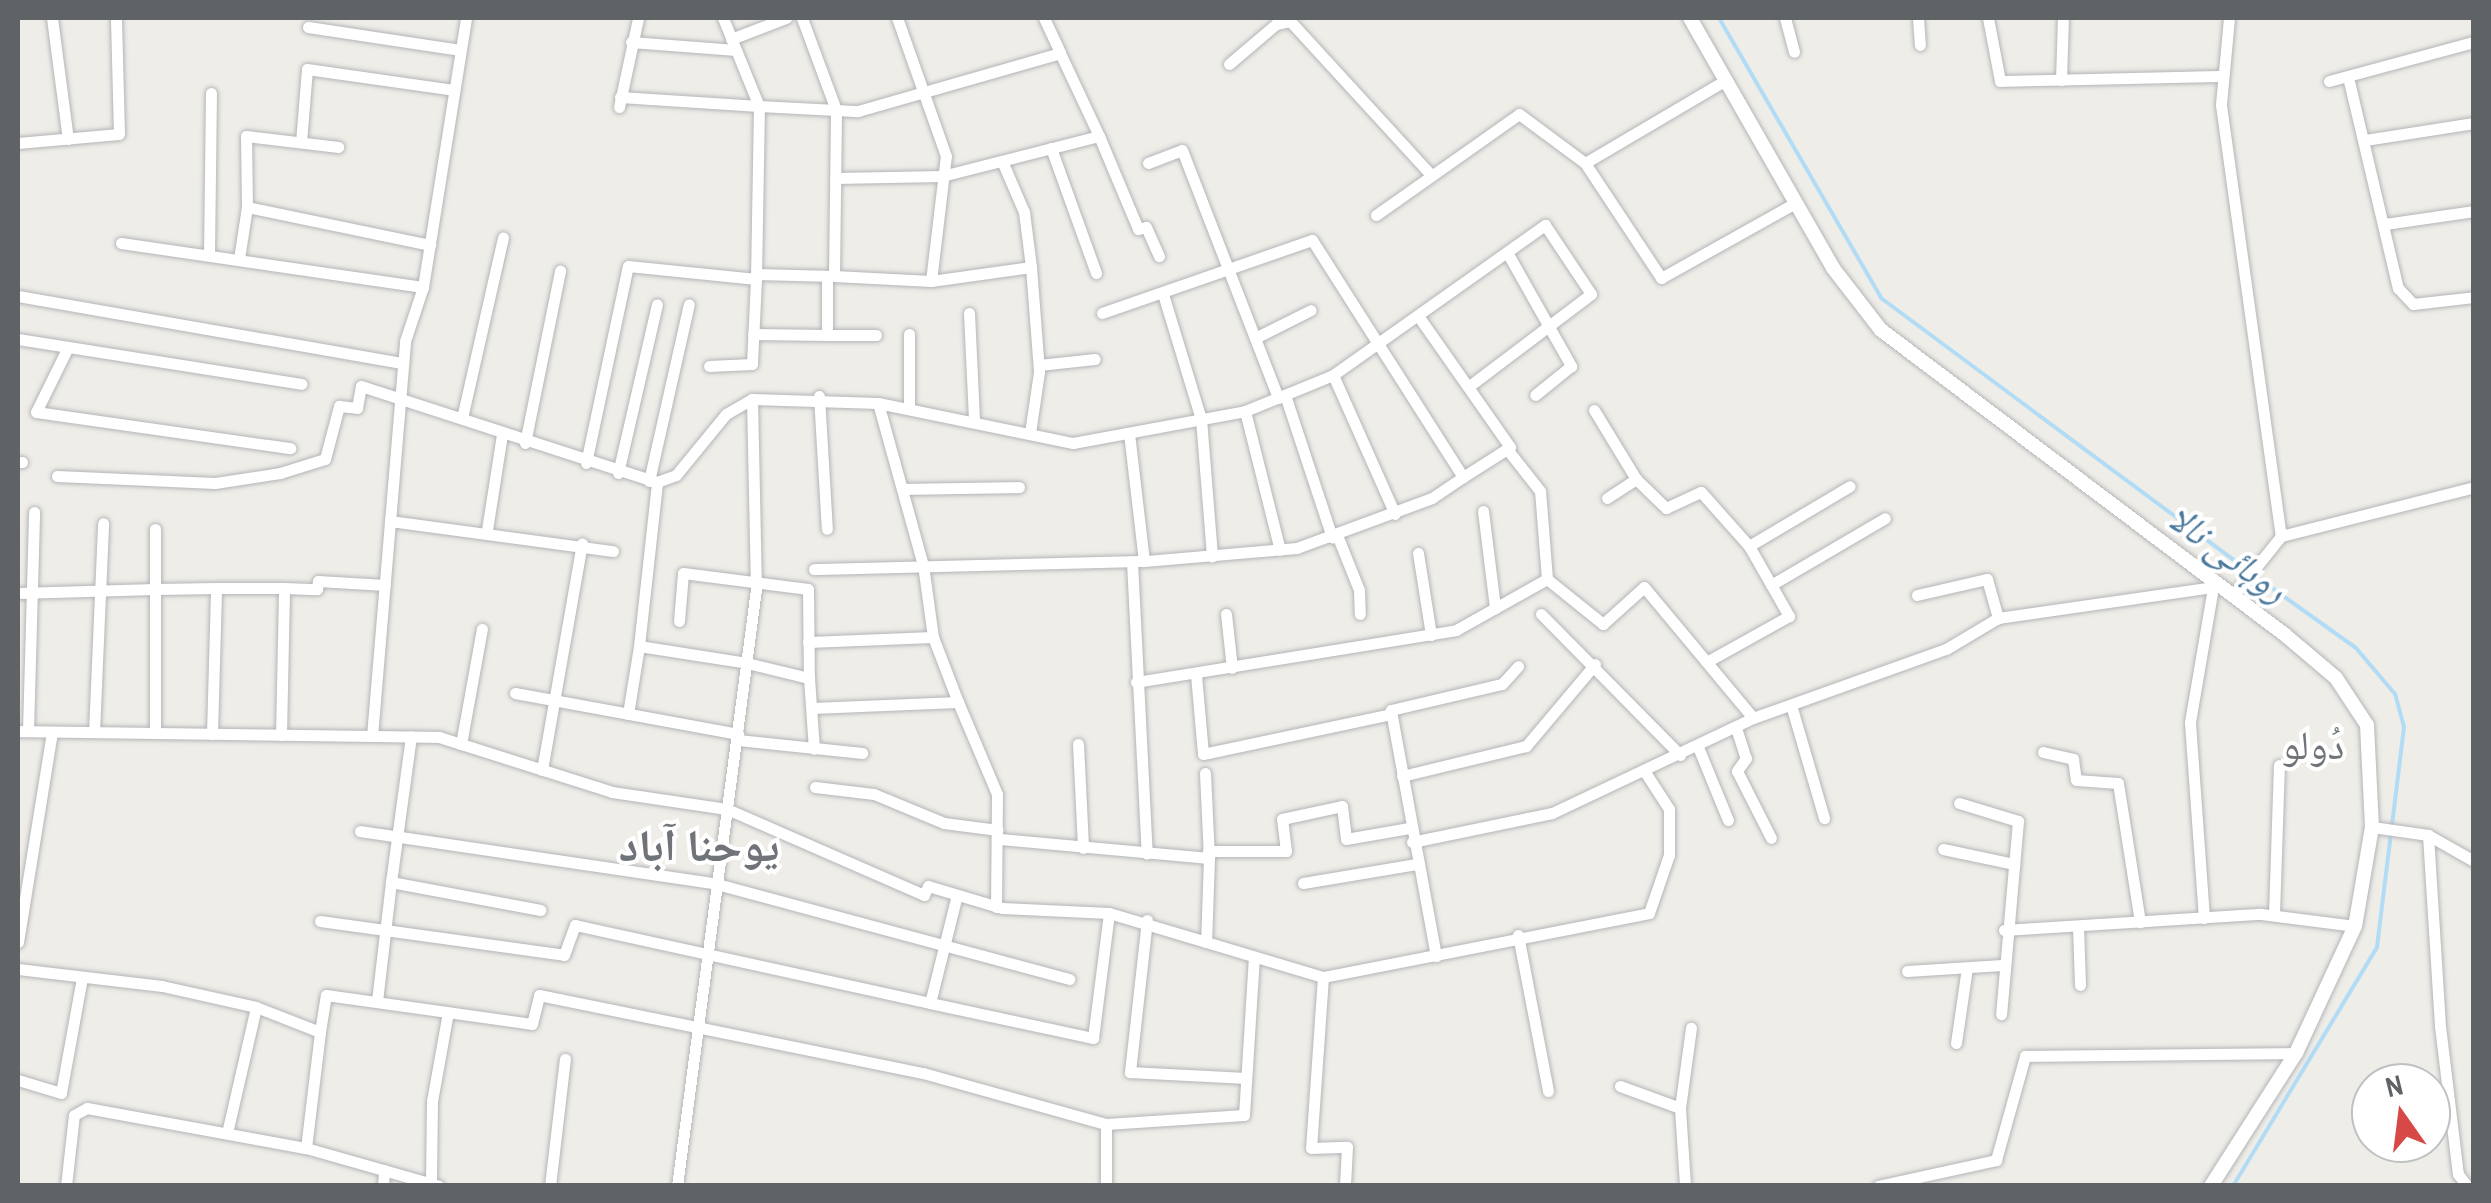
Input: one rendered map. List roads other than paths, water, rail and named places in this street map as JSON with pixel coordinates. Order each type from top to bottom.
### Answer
[{"type":"street","points":[[52,18],[68,139]]},
{"type":"street","points":[[18,143],[119,134],[116,18]]},
{"type":"street","points":[[372,736],[404,364],[423,287],[466,18]]},
{"type":"street","points":[[638,18],[620,102],[836,110],[927,91],[1060,54]]},
{"type":"street","points":[[710,366],[752,364],[756,276],[759,106],[723,18]]},
{"type":"street","points":[[631,42],[734,44],[786,18]]},
{"type":"street","points":[[802,18],[836,110],[827,335]]},
{"type":"street","points":[[897,18],[927,91],[946,156],[931,281]]},
{"type":"street","points":[[1044,18],[1138,229],[1146,227],[1159,256]]},
{"type":"street","points":[[1690,18],[1795,203],[1881,330],[2228,588],[2357,704],[2374,750],[2376,827],[2356,926],[2296,1053],[2211,1186]]},
{"type":"street","points":[[1785,18],[1794,52]]},
{"type":"street","points":[[1918,18],[1920,46]]},
{"type":"street","points":[[1988,18],[1995,78],[2223,76]]},
{"type":"street","points":[[2061,80],[2063,18]]},
{"type":"street","points":[[2229,18],[2223,76],[2265,461],[2281,536]]},
{"type":"street","points":[[1229,64],[1276,24],[1290,21],[1431,174]]},
{"type":"street","points":[[308,27],[460,50]]},
{"type":"street","points":[[2330,81],[2474,42]]},
{"type":"street","points":[[301,142],[306,69],[454,90]]},
{"type":"street","points":[[2348,77],[2404,298],[2426,304],[2474,297]]},
{"type":"street","points":[[1585,163],[1724,81]]},
{"type":"street","points":[[209,254],[212,92]]},
{"type":"street","points":[[1376,215],[1519,114],[1585,163],[1661,278],[1795,203]]},
{"type":"street","points":[[2366,140],[2474,123]]},
{"type":"street","points":[[239,259],[247,208],[246,136],[338,147]]},
{"type":"street","points":[[835,178],[942,176],[1099,136]]},
{"type":"street","points":[[1051,148],[1096,272]]},
{"type":"street","points":[[1148,163],[1182,150],[1359,590],[1360,614]]},
{"type":"street","points":[[1002,161],[1024,212],[1031,266],[1039,366],[1030,433]]},
{"type":"street","points":[[247,208],[430,246]]},
{"type":"street","points":[[2385,224],[2474,210]]},
{"type":"street","points":[[57,476],[215,483],[280,473],[325,459],[339,406],[357,408],[361,386],[401,393],[525,443],[653,481],[676,475],[726,414],[752,399],[819,396],[878,403],[1073,443],[1246,411],[1333,375],[1420,320],[1546,224],[1591,294],[1468,387]]},
{"type":"street","points":[[462,418],[503,238]]},
{"type":"street","points":[[1102,313],[1230,274],[1312,240],[1384,344],[1463,477]]},
{"type":"street","points":[[121,244],[423,287]]},
{"type":"street","points":[[1508,254],[1571,366],[1535,395]]},
{"type":"street","points":[[586,463],[628,266],[756,276],[931,281],[1031,266]]},
{"type":"street","points":[[525,443],[560,271]]},
{"type":"street","points":[[1162,294],[1201,420],[1212,558]]},
{"type":"street","points":[[18,296],[404,364]]},
{"type":"street","points":[[618,473],[657,304]]},
{"type":"street","points":[[628,714],[639,646],[653,481],[688,304]]},
{"type":"street","points":[[1258,337],[1311,310]]},
{"type":"street","points":[[969,313],[974,420]]},
{"type":"street","points":[[1420,320],[1540,491],[1547,579],[1603,624],[1644,588],[1753,718]]},
{"type":"street","points":[[753,334],[876,335]]},
{"type":"street","points":[[909,334],[909,408]]},
{"type":"street","points":[[18,339],[300,384]]},
{"type":"street","points":[[66,348],[36,412],[290,448]]},
{"type":"street","points":[[1039,366],[1095,359]]},
{"type":"street","points":[[1333,375],[1394,514]]},
{"type":"street","points":[[819,396],[827,529]]},
{"type":"street","points":[[677,1186],[756,584],[752,399]]},
{"type":"street","points":[[878,403],[923,565],[933,637],[998,794],[996,906]]},
{"type":"street","points":[[1594,410],[1636,479],[1666,508],[1700,492],[1749,546],[1789,616],[1708,661]]},
{"type":"street","points":[[1246,411],[1280,550]]},
{"type":"street","points":[[1129,433],[1138,561],[1136,682],[1147,854]]},
{"type":"street","points":[[487,530],[502,434]]},
{"type":"street","points":[[814,569],[1212,558],[1280,550],[1335,536],[1394,514],[1507,448]]},
{"type":"street","points":[[1607,498],[1636,479]]},
{"type":"street","points":[[1749,546],[1850,486]]},
{"type":"street","points":[[2204,918],[2190,722],[2228,588],[2281,536],[2474,486]]},
{"type":"street","points":[[904,489],[1020,487]]},
{"type":"street","points":[[1482,510],[1496,608]]},
{"type":"street","points":[[34,512],[33,592],[22,731],[411,736],[461,744],[612,792],[727,809],[924,895],[928,886],[996,906],[1109,913],[1147,920],[1322,977],[1436,956],[1518,935],[1649,913],[1668,855],[1668,809],[1645,772]]},
{"type":"street","points":[[1770,585],[1885,518]]},
{"type":"street","points":[[390,520],[487,530],[613,551]]},
{"type":"street","points":[[94,732],[103,523]]},
{"type":"street","points":[[155,529],[155,733]]},
{"type":"street","points":[[542,770],[582,544]]},
{"type":"street","points":[[1418,554],[1432,635]]},
{"type":"street","points":[[679,621],[683,573],[808,589],[814,749]]},
{"type":"street","points":[[1136,682],[1432,635],[1496,608],[1547,579]]},
{"type":"street","points":[[1918,595],[1987,580],[1998,618]]},
{"type":"street","points":[[18,593],[216,588],[317,590],[318,581],[385,585]]},
{"type":"street","points":[[212,734],[216,588]]},
{"type":"street","points":[[281,734],[284,588]]},
{"type":"street","points":[[1412,842],[1552,813],[1753,718],[1946,649],[1998,618],[2228,588]]},
{"type":"street","points":[[1226,614],[1232,668]]},
{"type":"street","points":[[1540,614],[1595,664],[1680,755]]},
{"type":"street","points":[[461,744],[482,629]]},
{"type":"street","points":[[808,642],[933,637]]},
{"type":"street","points":[[639,646],[809,678]]},
{"type":"street","points":[[1402,776],[1526,746],[1595,664]]},
{"type":"street","points":[[1196,675],[1203,754],[1391,714],[1502,684],[1518,666]]},
{"type":"street","points":[[515,694],[738,737],[862,753]]},
{"type":"street","points":[[812,708],[958,702]]},
{"type":"street","points":[[1791,705],[1824,818]]},
{"type":"street","points":[[1391,714],[1409,828],[1436,956]]},
{"type":"street","points":[[1736,728],[1746,758],[1736,771],[1772,838]]},
{"type":"street","points":[[18,942],[52,732]]},
{"type":"street","points":[[377,1001],[391,931],[391,882],[411,736]]},
{"type":"street","points":[[1078,744],[1083,848]]},
{"type":"street","points":[[1698,747],[1728,820]]},
{"type":"street","points":[[2043,752],[2070,756],[2080,782],[2118,783],[2140,922]]},
{"type":"street","points":[[2274,914],[2279,765]]},
{"type":"street","points":[[1204,773],[1208,855],[1206,942]]},
{"type":"street","points":[[815,788],[874,794],[944,823],[999,834],[1147,854],[1286,851],[1282,819],[1342,806],[1346,840],[1409,828]]},
{"type":"street","points":[[1959,803],[2014,816],[2014,864],[2004,930],[2001,1014]]},
{"type":"street","points":[[2376,827],[2422,834],[2474,860]]},
{"type":"street","points":[[360,831],[717,884],[1069,979]]},
{"type":"street","points":[[2422,834],[2458,1174],[2467,1186]]},
{"type":"street","points":[[1943,848],[2014,864]]},
{"type":"street","points":[[1303,883],[1416,864]]},
{"type":"street","points":[[391,882],[540,910]]},
{"type":"street","points":[[930,1003],[957,894]]},
{"type":"street","points":[[320,921],[564,955],[575,925],[708,950],[1094,1038],[1109,913]]},
{"type":"street","points":[[2004,930],[2274,914],[2356,926]]},
{"type":"street","points":[[1147,920],[1130,1072],[1246,1078]]},
{"type":"street","points":[[2078,927],[2080,985]]},
{"type":"street","points":[[1518,935],[1548,1091]]},
{"type":"street","points":[[306,1148],[326,995],[532,1024],[539,995],[700,1024],[1106,1124],[1241,1116],[1254,958]]},
{"type":"street","points":[[1907,972],[2002,964]]},
{"type":"street","points":[[1956,1043],[1966,968]]},
{"type":"street","points":[[18,969],[256,1007],[320,1032]]},
{"type":"street","points":[[18,1080],[61,1092],[82,977]]},
{"type":"street","points":[[1322,977],[1311,1148],[1347,1147],[1345,1186]]},
{"type":"street","points":[[227,1134],[256,1007]]},
{"type":"street","points":[[66,1186],[78,1108],[306,1148],[435,1184],[432,1100],[448,1012]]},
{"type":"street","points":[[1685,1186],[1680,1108],[1691,1028]]},
{"type":"street","points":[[1878,1186],[1996,1160],[2025,1056],[2296,1053]]},
{"type":"street","points":[[550,1186],[565,1058]]},
{"type":"street","points":[[1620,1086],[1680,1108]]},
{"type":"street","points":[[1106,1124],[1106,1186]]},
{"type":"street","points":[[383,1186],[384,1170]]},
{"type":"waterway","name":"روہائی نالا","points":[[1719,18],[1881,298],[2247,570]]},
{"type":"waterway","name":"روہائی نالا","points":[[2233,1186],[2377,947],[2404,727],[2395,694],[2356,648],[2255,576]]},
{"type":"district","name":"دُولو","points":[[2313,745]]},
{"type":"district","name":"یوحنا آباد","points":[[699,845]]}]
